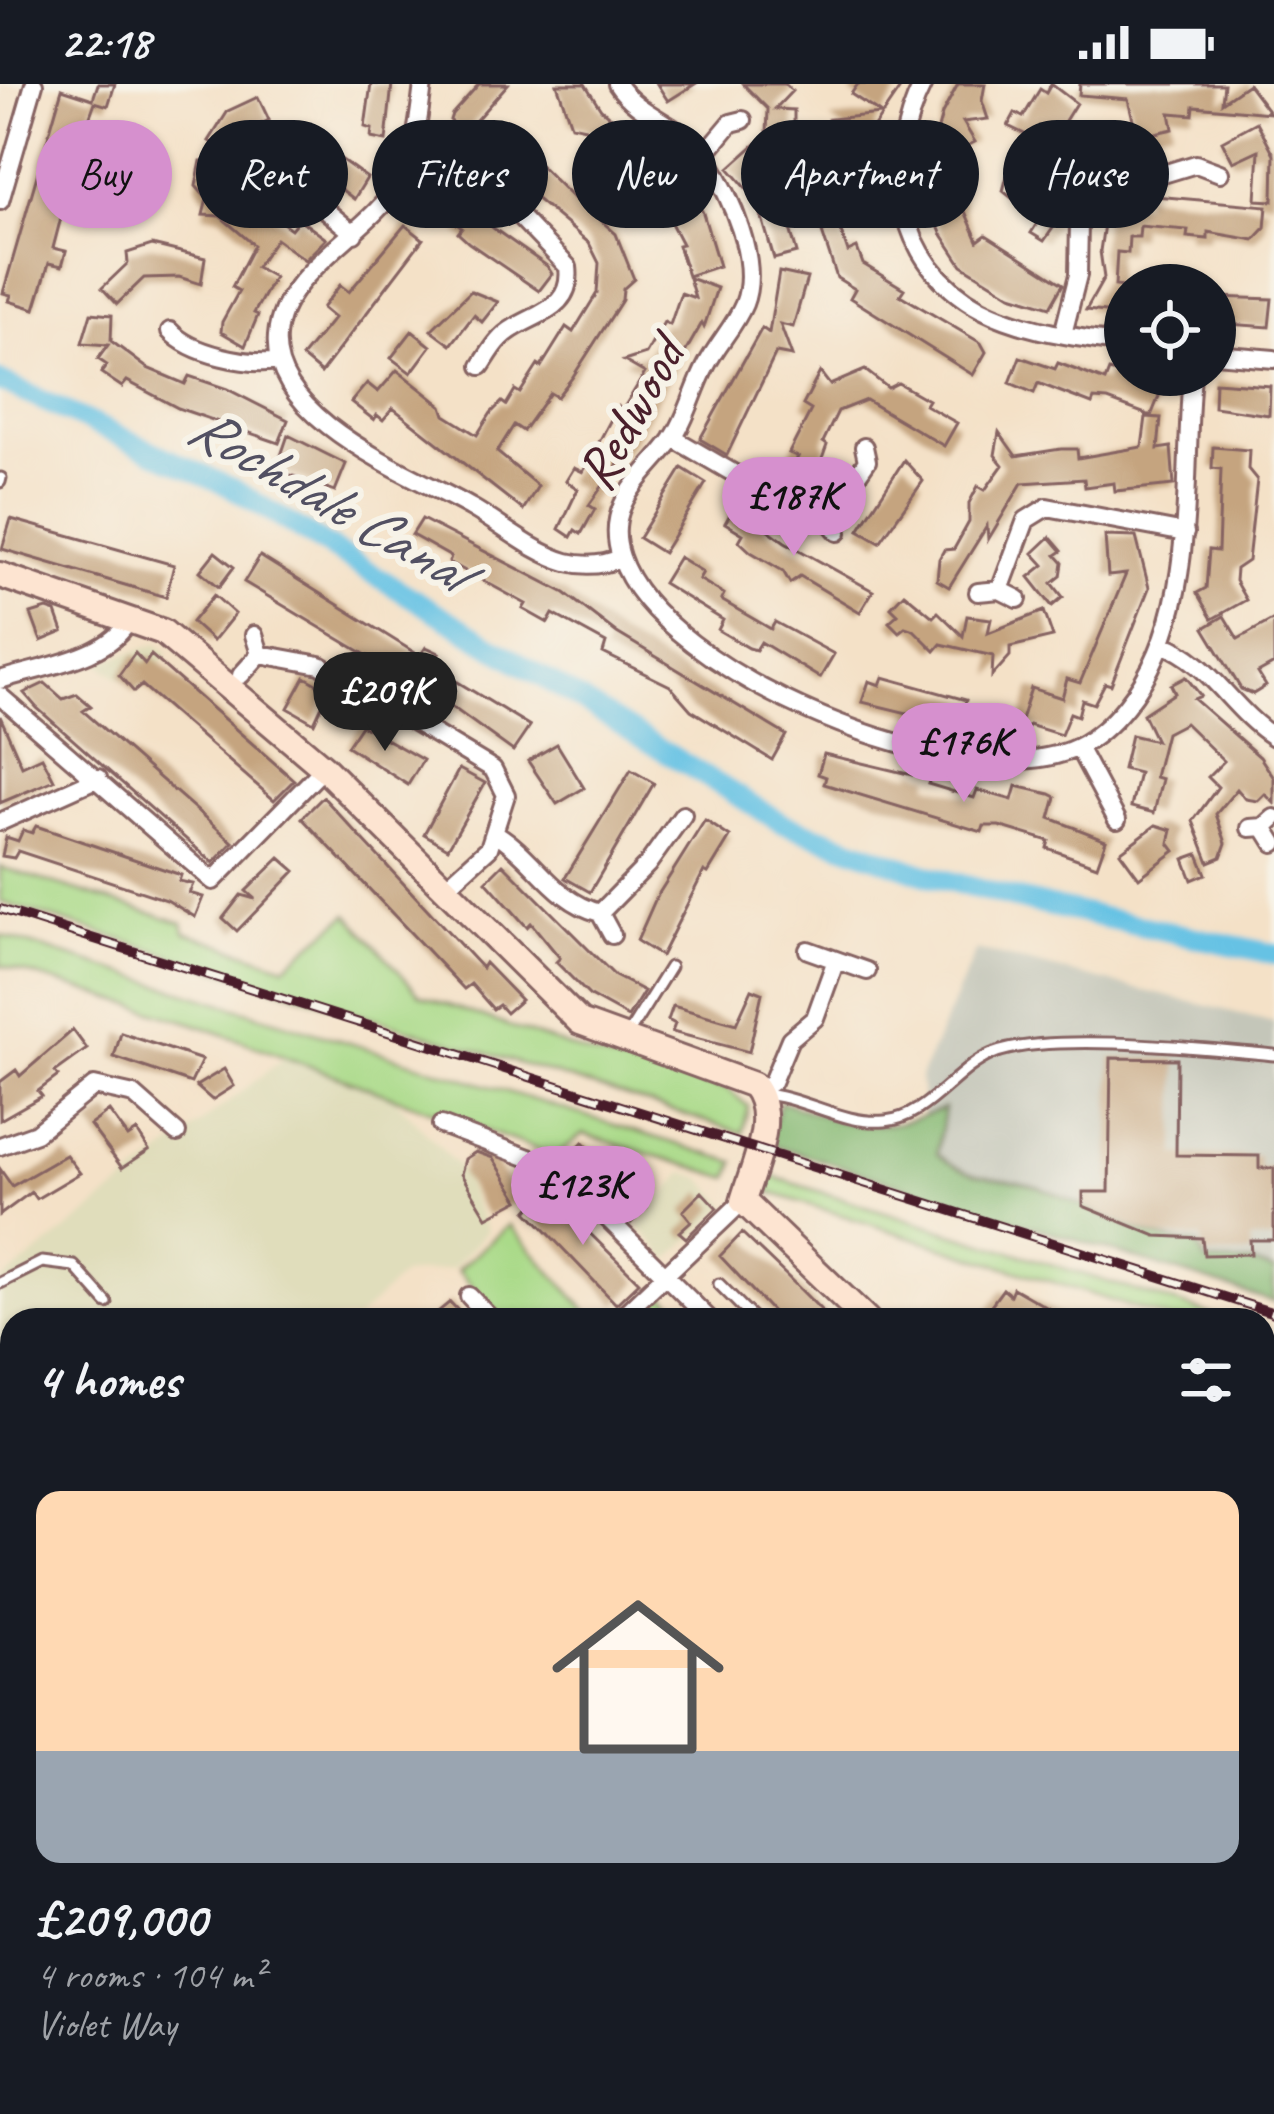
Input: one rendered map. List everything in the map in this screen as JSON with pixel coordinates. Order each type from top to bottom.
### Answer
[{"type":"street","points":[[0,201],[34,84]]},
{"type":"street","points":[[418,120],[423,84]]},
{"type":"street","points":[[617,84],[657,120]]},
{"type":"street","points":[[923,84],[907,120],[898,162],[900,203],[914,238],[937,273],[967,301],[1001,318],[1104,341]]},
{"type":"street","points":[[717,136],[730,117]]},
{"type":"street","points":[[1196,164],[1199,141]]},
{"type":"street","points":[[1169,172],[1196,164],[1220,173]]},
{"type":"street","name":"Redwood","points":[[717,182],[742,239],[749,286],[673,438],[628,490],[616,536],[637,593],[691,641],[848,730],[928,750],[1011,760],[1078,747]]},
{"type":"street","points":[[372,214],[303,283],[282,314],[279,362],[290,386],[310,408],[410,480],[452,496],[566,561],[598,564],[621,558]]},
{"type":"street","points":[[347,228],[354,234]]},
{"type":"street","points":[[481,366],[512,329],[558,304],[569,280],[568,267],[531,228]]},
{"type":"street","points":[[1063,334],[1078,275],[1079,228]]},
{"type":"street","points":[[170,332],[197,348],[253,364],[279,362]]},
{"type":"street","points":[[1236,356],[1274,359]]},
{"type":"street","points":[[1118,820],[1078,747],[1126,705],[1162,644],[1185,533],[1191,396]]},
{"type":"street","points":[[673,438],[809,517],[832,525],[867,461],[864,447]]},
{"type":"street","points":[[1000,590],[1026,520],[1047,507],[1185,533]]},
{"type":"street","points":[[0,575],[164,632],[324,768],[547,994],[590,1028],[744,1079],[760,1093],[764,1128],[743,1201],[631,1308]]},
{"type":"street","points":[[979,592],[1000,590],[1018,599]]},
{"type":"street","points":[[0,680],[91,650],[121,634],[130,618]]},
{"type":"street","points":[[254,634],[260,654]]},
{"type":"street","points":[[1162,644],[1193,657],[1240,710],[1274,737]]},
{"type":"street","points":[[260,654],[320,665],[493,769],[506,795],[496,834],[489,848],[445,888]]},
{"type":"street","points":[[242,675],[260,654]]},
{"type":"street","points":[[0,696],[213,881],[324,768]]},
{"type":"street","points":[[0,822],[98,778]]},
{"type":"street","points":[[1085,804],[1103,794]]},
{"type":"street","points":[[600,913],[647,865],[683,815]]},
{"type":"street","points":[[496,834],[520,850],[562,895],[600,913],[612,935]]},
{"type":"street","points":[[808,950],[867,971]]},
{"type":"street","points":[[760,1093],[772,1082],[790,1039],[815,1018],[836,960]]},
{"type":"street","points":[[0,1146],[36,1133],[94,1086],[134,1094],[177,1133]]},
{"type":"street","points":[[441,1125],[558,1168],[698,1308]]},
{"type":"street","points":[[743,1201],[854,1308]]},
{"type":"street","points":[[469,1296],[480,1308]]},
{"type":"lane","points":[[623,1041],[670,968]]},
{"type":"lane","points":[[760,1093],[854,1119],[886,1121],[913,1113],[989,1055],[1023,1045],[1274,1055]]},
{"type":"lane","points":[[0,1282],[42,1262],[74,1266],[107,1304]]},
{"type":"lane","points":[[719,1284],[743,1308]]},
{"type":"shaded area","points":[[157,644],[169,653],[138,692],[99,663]]},
{"type":"shaded area","points":[[976,950],[1274,1022],[1274,1292],[928,1166],[920,1077]]},
{"type":"shaded area","points":[[284,1058],[393,1097],[459,1168],[487,1231],[452,1269],[402,1275],[368,1308],[0,1308],[0,1283]]},
{"type":"shaded area","points":[[684,1172],[703,1179],[728,1206],[668,1260],[639,1227]]},
{"type":"green space","points":[[0,867],[183,923],[185,932],[285,966],[348,914],[420,995],[594,1056],[727,1089],[748,1106],[743,1133],[0,902]]},
{"type":"green space","points":[[0,935],[735,1162],[729,1178],[583,1134],[555,1156],[195,1024],[0,965]]},
{"type":"green space","points":[[781,1101],[862,1125],[898,1123],[944,1108],[937,1154],[950,1163],[975,1174],[1041,1188],[1154,1236],[1197,1244],[1206,1262],[1252,1263],[1274,1271],[1274,1302],[767,1143]]},
{"type":"green space","points":[[758,1172],[1191,1308],[1134,1308],[756,1188]]},
{"type":"green space","points":[[509,1225],[584,1308],[493,1308],[457,1270]]},
{"type":"green space","points":[[664,1294],[679,1308],[647,1308]]},
{"type":"building","points":[[98,84],[115,84],[108,106],[95,102],[88,120],[53,120],[62,89],[93,99]]},
{"type":"building","points":[[371,84],[392,84],[388,120],[372,120],[372,129],[365,127]]},
{"type":"building","points":[[479,84],[508,84],[476,120],[450,120]]},
{"type":"building","points":[[557,84],[585,84],[614,120],[572,120],[571,125]]},
{"type":"building","points":[[657,84],[695,84],[668,101]]},
{"type":"building","points":[[743,84],[785,84],[792,91],[775,109],[794,110],[794,120],[768,120],[768,109]]},
{"type":"building","points":[[858,84],[903,84],[878,120],[830,119],[881,114],[851,94]]},
{"type":"building","points":[[958,84],[985,84],[982,101],[988,119],[940,120]]},
{"type":"building","points":[[1051,84],[1076,103],[1065,120],[1011,120],[1015,113],[1023,117],[1040,89],[1046,93]]},
{"type":"building","points":[[1080,84],[1224,84],[1222,102],[1248,84],[1270,113],[1194,106],[1193,115],[1170,113],[1173,129],[1169,130],[1169,120],[1133,120],[1128,99],[1079,95]]},
{"type":"building","points":[[258,97],[269,120],[222,120],[228,111]]},
{"type":"building","points":[[1257,122],[1274,154],[1273,201],[1256,200],[1259,150],[1233,162],[1222,141]]},
{"type":"building","points":[[741,157],[741,182],[729,168]]},
{"type":"building","points":[[348,164],[367,178],[354,199],[348,194]]},
{"type":"building","points":[[548,173],[572,197],[572,228],[609,228],[634,279],[623,289],[622,300],[557,397],[550,393],[523,431],[514,425],[497,452],[538,486],[523,510],[393,408],[383,420],[377,415],[374,420],[351,402],[367,383],[378,392],[397,370],[442,406],[445,415],[477,435],[502,402],[506,405],[515,390],[520,393],[566,327],[573,332],[597,293],[599,263],[589,243],[548,209]]},
{"type":"building","points":[[36,179],[36,228],[58,228],[53,248],[66,251],[62,266],[49,263],[35,309],[9,301],[11,295],[3,293]]},
{"type":"building","points":[[1169,197],[1267,206],[1265,228],[1254,240],[1208,232],[1208,239],[1187,237],[1188,230],[1164,228],[1169,228]]},
{"type":"building","points":[[234,228],[311,228],[326,239],[305,260],[276,239],[256,267],[274,277],[254,313],[258,315],[245,346],[221,332],[239,291],[232,287],[254,245]]},
{"type":"building","points":[[402,228],[423,239],[321,373],[302,357],[334,318],[322,308],[340,285],[349,292]]},
{"type":"building","points":[[462,228],[493,228],[552,274],[539,291],[458,233]]},
{"type":"building","points":[[674,228],[708,228],[719,266],[688,276],[678,245],[682,244]]},
{"type":"building","points":[[765,228],[790,228],[797,253],[774,259]]},
{"type":"building","points":[[840,228],[848,252],[857,248],[863,264],[904,289],[900,295],[981,343],[986,352],[973,375],[850,298],[855,289],[837,278],[822,232]]},
{"type":"building","points":[[939,228],[972,228],[978,241],[986,235],[1063,284],[1050,307],[1011,295],[962,265]]},
{"type":"building","points":[[1034,228],[1053,228],[1044,241],[1031,233]]},
{"type":"building","points":[[1103,228],[1140,228],[1139,237],[1129,237],[1128,253],[1117,252],[1116,264],[1104,264],[1104,278],[1100,251]]},
{"type":"building","points":[[152,245],[205,258],[201,284],[179,277],[144,278],[117,304],[102,288],[128,263],[127,253]]},
{"type":"building","points":[[779,272],[807,278],[793,327],[780,324],[792,356],[776,353],[727,455],[700,439],[762,328],[769,333]]},
{"type":"building","points":[[689,278],[717,288],[704,327],[702,323],[635,440],[589,505],[595,509],[581,534],[575,530],[571,537],[559,529],[578,489],[566,481],[574,468],[583,472],[618,406],[623,409],[645,373],[624,361],[646,354],[664,322],[670,325],[681,293],[695,298]]},
{"type":"building","points":[[1104,278],[1104,312],[1086,310]]},
{"type":"building","points":[[471,291],[498,302],[482,322],[474,315],[451,345],[431,330]]},
{"type":"building","points":[[1236,298],[1272,299],[1269,327],[1236,325]]},
{"type":"building","points":[[91,313],[112,315],[111,341],[147,368],[185,384],[189,376],[227,389],[288,420],[279,443],[178,408],[127,381],[122,387],[101,373],[107,365],[98,359],[108,345],[82,343]]},
{"type":"building","points":[[412,331],[431,346],[411,373],[391,358]]},
{"type":"building","points":[[1020,357],[1055,369],[1058,363],[1104,381],[1104,396],[1159,396],[1151,416],[1108,400],[1094,399],[1092,404],[1038,383],[1034,393],[1010,383]]},
{"type":"building","points":[[865,370],[888,388],[898,383],[928,400],[925,405],[957,423],[944,446],[866,400],[838,411],[823,442],[827,445],[812,487],[804,495],[783,483],[798,457],[789,453],[811,410],[803,405],[820,372],[830,385]]},
{"type":"building","points":[[1236,384],[1270,386],[1269,415],[1214,407],[1214,396],[1236,396]]},
{"type":"building","points":[[1146,417],[1161,418],[1158,449],[1171,447],[1174,485],[1115,491],[1114,483],[1085,487],[1084,479],[1022,483],[988,540],[987,526],[949,587],[937,580],[939,559],[944,550],[954,549],[969,522],[969,503],[978,486],[985,490],[1003,465],[995,455],[999,432],[1016,456],[1077,449],[1078,458],[1142,447]]},
{"type":"building","points":[[288,435],[346,464],[335,491],[276,470]]},
{"type":"building","points":[[1213,447],[1249,450],[1248,469],[1257,480],[1248,561],[1236,569],[1235,581],[1246,600],[1212,619],[1197,593],[1206,588],[1209,550],[1218,551],[1221,469],[1212,468]]},
{"type":"building","points":[[904,460],[923,481],[880,542],[859,530]]},
{"type":"building","points":[[682,468],[706,483],[663,553],[639,538]]},
{"type":"building","points":[[738,501],[768,520],[764,527],[785,542],[873,591],[860,612],[800,576],[790,583],[783,571],[751,552],[739,541],[743,534],[725,523]]},
{"type":"building","points":[[11,519],[174,565],[166,597],[2,549]]},
{"type":"building","points":[[422,519],[565,593],[617,633],[786,735],[772,760],[691,710],[670,686],[603,653],[606,643],[553,614],[548,623],[523,609],[526,604],[449,562],[451,557],[412,535]]},
{"type":"building","points":[[1105,536],[1136,537],[1149,588],[1111,685],[1105,683],[1094,704],[1082,700],[1078,716],[1070,713],[1061,735],[1029,725],[1020,745],[1002,739],[1003,715],[1021,720],[1031,688],[1062,698],[1067,679],[1080,683],[1126,574],[1108,576]]},
{"type":"building","points":[[1050,537],[1062,551],[1056,555],[1063,563],[1061,576],[1052,583],[1063,597],[1052,606],[1029,577],[1044,565],[1033,553]]},
{"type":"building","points":[[215,552],[234,567],[219,587],[200,571]]},
{"type":"building","points":[[260,556],[420,656],[426,647],[439,653],[434,663],[448,676],[530,726],[513,751],[448,704],[244,582]]},
{"type":"building","points":[[679,557],[703,572],[699,579],[724,594],[721,600],[771,629],[775,622],[834,654],[820,678],[761,642],[756,650],[718,630],[723,620],[663,583]]},
{"type":"building","points":[[904,593],[933,617],[938,612],[963,636],[967,616],[991,619],[988,633],[1044,611],[1053,637],[1010,647],[1010,656],[992,676],[993,656],[941,644],[935,651],[914,630],[905,627],[899,632],[889,622],[898,614],[891,607]]},
{"type":"building","points":[[214,595],[235,614],[213,641],[192,622]]},
{"type":"building","points":[[47,609],[56,612],[63,632],[41,641],[31,614]]},
{"type":"building","points":[[1224,616],[1238,639],[1274,619],[1274,664],[1258,673],[1266,686],[1253,694],[1241,689],[1204,628]]},
{"type":"building","points":[[135,653],[145,664],[151,655],[294,780],[274,800],[142,685],[134,692],[119,675]]},
{"type":"building","points":[[305,677],[329,691],[314,723],[288,708]]},
{"type":"building","points":[[883,677],[966,700],[964,708],[978,712],[973,729],[862,702],[869,681],[880,685]]},
{"type":"building","points":[[1186,677],[1201,696],[1194,699],[1260,757],[1274,778],[1274,803],[1265,794],[1258,801],[1246,799],[1237,789],[1216,814],[1226,843],[1221,857],[1209,862],[1193,821],[1218,787],[1208,777],[1224,761],[1185,723],[1166,733],[1155,777],[1162,779],[1154,813],[1131,807],[1139,773],[1123,769],[1131,735],[1156,741],[1143,714],[1175,693],[1171,685]]},
{"type":"building","points":[[45,683],[63,699],[77,694],[91,706],[83,711],[233,842],[213,863],[24,693]]},
{"type":"building","points":[[0,716],[22,766],[42,757],[54,780],[0,803]]},
{"type":"building","points":[[361,725],[423,760],[408,785],[347,746]]},
{"type":"building","points":[[557,744],[584,788],[557,804],[528,761]]},
{"type":"building","points":[[824,754],[931,776],[928,784],[974,798],[977,790],[1012,800],[1016,786],[1050,794],[1056,797],[1050,818],[1106,840],[1097,866],[1047,848],[1049,841],[999,826],[984,826],[982,832],[824,784],[826,777],[818,774]]},
{"type":"building","points":[[459,769],[485,783],[448,848],[424,834]]},
{"type":"building","points":[[631,770],[654,783],[590,892],[565,878]]},
{"type":"building","points":[[323,797],[482,968],[485,963],[521,1000],[506,1013],[499,1005],[493,1009],[471,984],[464,989],[302,818]]},
{"type":"building","points":[[705,820],[730,837],[708,873],[704,871],[661,956],[637,941],[656,898]]},
{"type":"building","points":[[1156,825],[1172,830],[1169,843],[1175,851],[1139,878],[1120,852]]},
{"type":"building","points":[[36,826],[181,875],[179,881],[193,884],[189,893],[203,897],[195,917],[167,900],[18,851],[14,858],[2,856],[6,837],[18,841],[23,830],[32,833]]},
{"type":"building","points":[[1198,854],[1206,874],[1192,880],[1184,859]]},
{"type":"building","points":[[280,858],[295,871],[237,931],[223,918],[241,895],[255,899],[246,891]]},
{"type":"building","points":[[503,864],[615,976],[644,991],[628,1017],[590,996],[556,962],[560,958],[531,923],[527,927],[486,881]]},
{"type":"building","points":[[752,989],[762,993],[749,1052],[672,1032],[675,1024],[668,1020],[673,1006],[736,1024]]},
{"type":"building","points":[[73,1030],[87,1049],[55,1072],[58,1076],[38,1091],[42,1096],[0,1120],[0,1082],[16,1070],[20,1076]]},
{"type":"building","points":[[121,1033],[202,1060],[191,1083],[114,1057]]},
{"type":"building","points":[[1111,1058],[1177,1059],[1176,1155],[1259,1156],[1259,1168],[1274,1168],[1274,1240],[1250,1240],[1251,1254],[1204,1255],[1202,1238],[1156,1236],[1083,1206],[1083,1192],[1109,1192]]},
{"type":"building","points":[[224,1069],[234,1086],[212,1100],[196,1086]]},
{"type":"building","points":[[109,1111],[128,1137],[137,1131],[149,1150],[122,1168],[90,1125]]},
{"type":"building","points":[[583,1142],[646,1208],[631,1223],[566,1159]]},
{"type":"building","points":[[476,1152],[493,1158],[519,1200],[487,1217],[461,1174],[465,1159]]},
{"type":"building","points":[[66,1155],[80,1173],[36,1199],[31,1192],[0,1215],[0,1169],[12,1186]]},
{"type":"building","points":[[546,1190],[639,1282],[616,1304],[527,1211]]},
{"type":"building","points":[[702,1192],[717,1208],[686,1238],[679,1232],[691,1221],[683,1211]]},
{"type":"building","points":[[742,1233],[819,1308],[769,1308],[720,1256]]},
{"type":"building","points":[[1013,1288],[1048,1308],[989,1308],[1003,1289],[1010,1295]]},
{"type":"waterway","name":"Rochdale Canal","points":[[0,381],[232,488],[782,823],[930,876],[1020,900],[1274,954]]},
{"type":"waterway","name":"Rochdale Canal","points":[[1267,953],[1274,961]]},
{"type":"railway","points":[[0,909],[1258,1308]]}]
